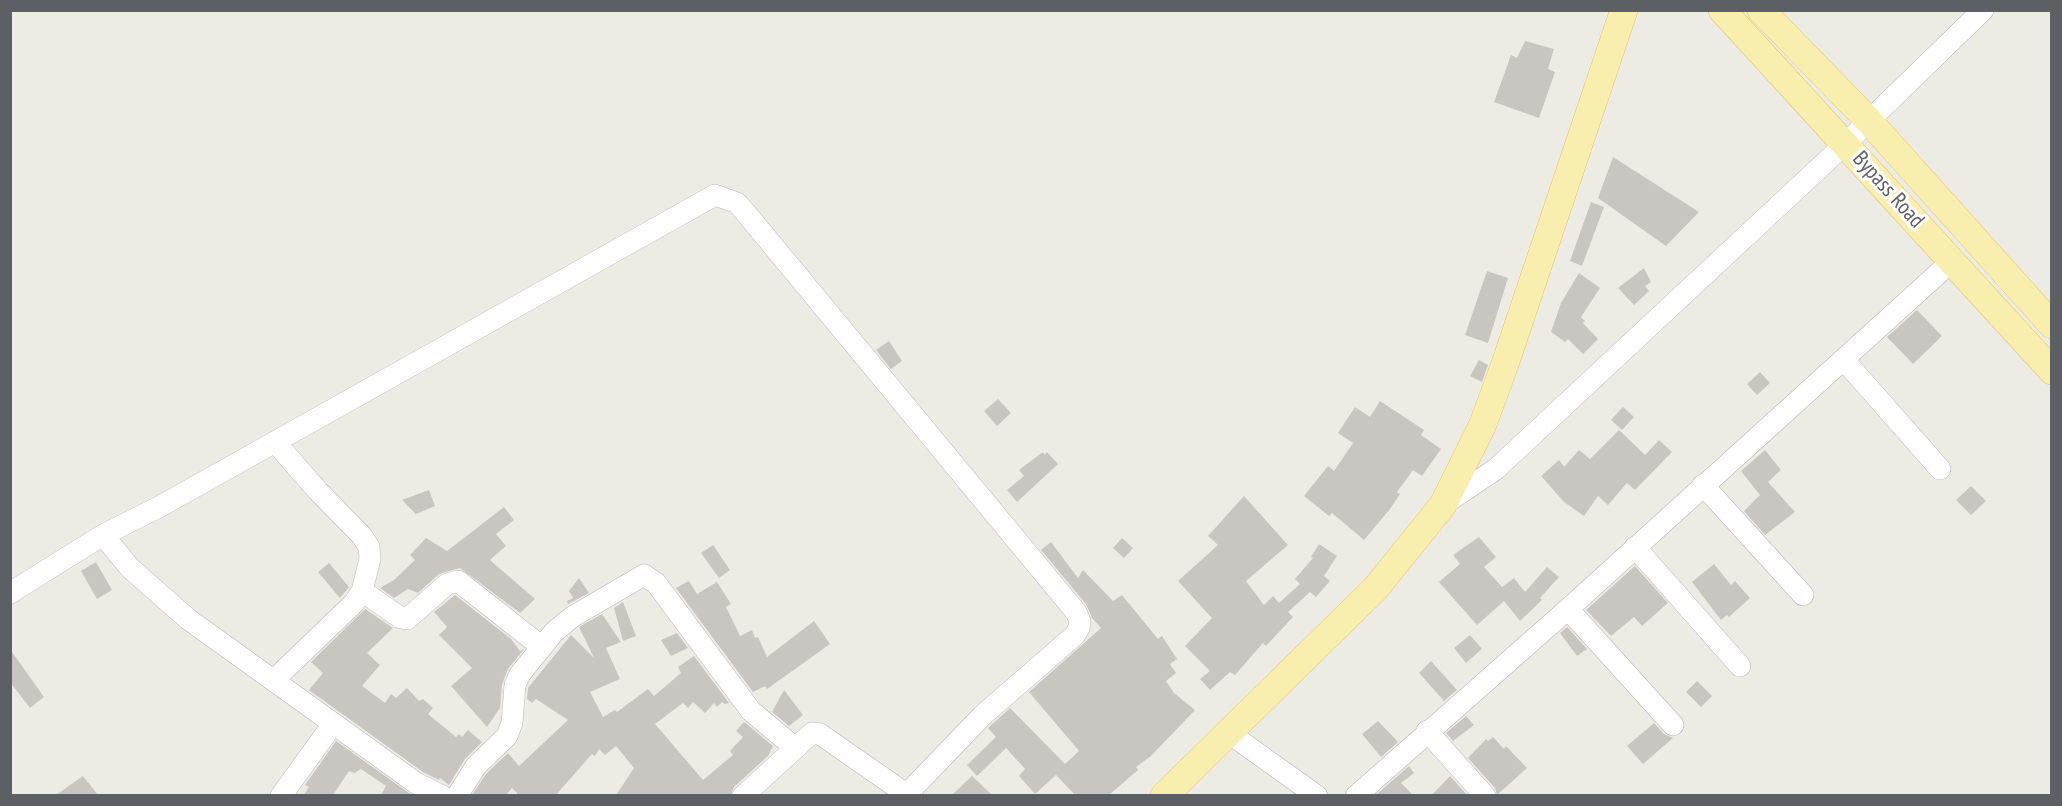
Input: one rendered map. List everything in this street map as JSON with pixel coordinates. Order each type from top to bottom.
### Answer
[{"type":"main road","points":[[1164,795],[1375,589],[1407,553],[1443,505],[1482,424],[1505,364],[1624,10]]},
{"type":"main road","name":"Bypass Road","points":[[1722,10],[2052,371]]},
{"type":"main road","name":"Bypass Road","points":[[1761,10],[1869,120],[2052,325]]},
{"type":"street","points":[[1443,505],[1496,469],[1846,143],[1983,10]]},
{"type":"street","points":[[10,593],[103,536],[276,442],[715,195],[737,203],[1076,612],[1080,621],[1080,628],[1075,635],[983,715],[908,795],[820,734],[812,733],[743,795]]},
{"type":"street","points":[[1356,795],[1568,609],[1952,261]]},
{"type":"street","points":[[1844,360],[1940,470]]},
{"type":"street","points":[[275,679],[354,603],[362,591],[370,559],[369,547],[276,442]]},
{"type":"street","points":[[1703,485],[1803,594]]},
{"type":"street","points":[[103,536],[155,593],[416,783],[442,795]]},
{"type":"street","points":[[1635,547],[1740,666]]},
{"type":"street","points":[[457,795],[476,766],[507,736],[512,723],[515,686],[542,647],[572,617],[644,575],[650,578],[751,711],[794,747]]},
{"type":"street","points":[[362,591],[401,618],[407,619],[447,584],[458,581],[542,647]]},
{"type":"street","points":[[1568,609],[1673,725]]},
{"type":"street","points":[[281,795],[333,724]]},
{"type":"street","points":[[1427,731],[1485,795]]},
{"type":"street","points":[[1229,733],[1317,795]]},
{"type":"building","points":[[1525,41],[1554,49],[1548,69],[1555,72],[1539,118],[1494,102],[1511,55],[1517,58]]},
{"type":"building","points":[[1613,157],[1699,212],[1666,246],[1598,198]]},
{"type":"building","points":[[1591,202],[1604,207],[1582,266],[1570,261]]},
{"type":"building","points":[[1644,268],[1651,282],[1645,286],[1649,291],[1634,305],[1618,288]]},
{"type":"building","points":[[1487,271],[1508,278],[1488,343],[1465,335]]},
{"type":"building","points":[[1579,273],[1600,288],[1581,317],[1585,321],[1583,323],[1598,339],[1583,354],[1568,339],[1565,342],[1551,332],[1561,303]]},
{"type":"building","points":[[1917,310],[1942,336],[1913,364],[1887,337]]},
{"type":"building","points":[[889,341],[902,361],[891,369],[876,350]]},
{"type":"building","points":[[1479,360],[1488,365],[1482,382],[1470,376]]},
{"type":"building","points":[[1760,372],[1770,383],[1757,395],[1747,384]]},
{"type":"building","points":[[998,399],[1011,413],[997,426],[984,411]]},
{"type":"building","points":[[1380,401],[1424,430],[1421,435],[1441,449],[1422,476],[1413,470],[1397,492],[1400,494],[1390,509],[1364,540],[1332,513],[1329,516],[1304,496],[1328,466],[1334,471],[1353,443],[1338,433],[1355,407],[1370,417]]},
{"type":"building","points":[[1623,407],[1634,417],[1622,430],[1611,420]]},
{"type":"building","points":[[1619,430],[1645,455],[1659,440],[1672,452],[1635,490],[1627,483],[1608,505],[1598,496],[1584,516],[1564,502],[1541,476],[1559,460],[1564,467],[1579,450],[1590,459]]},
{"type":"building","points":[[1765,450],[1781,470],[1768,482],[1795,512],[1765,535],[1744,511],[1760,495],[1741,471]]},
{"type":"building","points":[[1043,452],[1045,455],[1047,452],[1058,464],[1017,502],[1007,490],[1024,476],[1019,470]]},
{"type":"building","points":[[1971,486],[1986,501],[1971,515],[1956,500]]},
{"type":"building","points":[[429,490],[435,506],[416,514],[402,500]]},
{"type":"building","points":[[1244,496],[1288,545],[1246,581],[1264,605],[1273,596],[1279,603],[1300,584],[1295,579],[1313,558],[1311,557],[1319,544],[1337,556],[1324,576],[1330,581],[1316,597],[1310,592],[1288,612],[1293,617],[1266,646],[1263,643],[1235,675],[1230,672],[1210,690],[1200,679],[1210,671],[1185,646],[1212,618],[1178,581],[1218,545],[1208,536]]},
{"type":"building","points":[[504,507],[514,520],[496,534],[506,546],[490,560],[535,599],[520,613],[460,568],[439,574],[418,593],[408,589],[394,598],[380,588],[394,580],[415,560],[410,555],[426,538],[447,551]]},
{"type":"building","points":[[1479,537],[1496,557],[1484,567],[1502,587],[1514,578],[1525,592],[1547,567],[1559,577],[1540,598],[1542,600],[1520,621],[1504,601],[1477,625],[1439,582],[1460,564],[1453,555]]},
{"type":"building","points":[[1122,538],[1133,548],[1124,558],[1113,548]]},
{"type":"building","points":[[1051,542],[1078,578],[1083,570],[1113,601],[1122,595],[1158,639],[1162,636],[1177,659],[1170,664],[1176,673],[1166,681],[1174,693],[1195,710],[1151,756],[1136,767],[1138,770],[1109,795],[1075,795],[1056,775],[1035,794],[1019,776],[1025,769],[1006,748],[977,776],[967,765],[996,737],[988,728],[1010,708],[1065,764],[1079,751],[1029,692],[1101,628],[1092,618],[1086,604],[1041,550]]},
{"type":"building","points":[[713,545],[730,570],[719,578],[701,553]]},
{"type":"building","points":[[96,562],[112,590],[97,599],[81,571]]},
{"type":"building","points":[[329,563],[349,587],[340,598],[318,572]]},
{"type":"building","points":[[1714,564],[1731,585],[1735,581],[1750,598],[1729,617],[1727,615],[1721,620],[1692,582]]},
{"type":"building","points":[[1635,566],[1668,603],[1642,626],[1634,617],[1611,636],[1586,610]]},
{"type":"building","points":[[579,578],[589,593],[568,604],[567,601],[573,598],[569,591]]},
{"type":"building","points":[[689,581],[697,594],[717,582],[731,604],[726,607],[740,636],[752,630],[755,638],[758,637],[767,657],[814,621],[830,644],[767,689],[765,686],[753,692],[676,588]]},
{"type":"building","points":[[455,595],[511,639],[520,651],[524,649],[508,669],[502,684],[500,708],[487,727],[451,686],[472,668],[439,635],[447,627],[434,612]]},
{"type":"building","points":[[623,602],[636,636],[623,641],[614,608]]},
{"type":"building","points":[[365,609],[393,628],[367,653],[380,665],[362,686],[385,703],[391,694],[396,698],[407,688],[419,701],[423,699],[433,708],[428,714],[456,737],[459,734],[462,737],[468,730],[482,742],[465,759],[449,785],[440,778],[439,780],[423,772],[309,690],[323,673],[311,662]]},
{"type":"building","points":[[602,614],[621,642],[606,648],[620,679],[590,692],[603,717],[615,710],[617,712],[648,689],[654,696],[681,673],[678,667],[694,656],[729,703],[722,702],[717,707],[714,703],[705,713],[693,702],[688,708],[683,703],[655,724],[703,780],[733,755],[730,751],[743,737],[736,731],[744,722],[773,746],[768,756],[734,787],[731,795],[616,795],[634,768],[616,746],[605,755],[599,749],[595,756],[592,754],[556,795],[519,795],[512,788],[506,795],[472,795],[486,774],[508,753],[519,766],[568,720],[536,699],[532,703],[527,699],[528,688],[571,635],[594,658],[579,627]]},
{"type":"building","points":[[1567,627],[1587,649],[1577,656],[1560,633]]},
{"type":"building","points":[[677,633],[688,648],[671,656],[661,640]]},
{"type":"building","points":[[1470,635],[1482,649],[1466,663],[1454,648]]},
{"type":"building","points":[[10,649],[44,697],[30,708],[10,682]]},
{"type":"building","points":[[1431,661],[1457,690],[1444,701],[1419,673]]},
{"type":"building","points":[[1697,681],[1712,696],[1701,707],[1686,692]]},
{"type":"building","points":[[784,690],[803,715],[789,726],[772,712]]},
{"type":"building","points":[[1466,716],[1474,725],[1453,741],[1446,733]]},
{"type":"building","points":[[1378,721],[1398,742],[1381,757],[1362,734]]},
{"type":"building","points":[[1654,723],[1664,734],[1673,738],[1643,764],[1627,746]]},
{"type":"building","points":[[1493,737],[1504,749],[1506,746],[1527,768],[1497,795],[1495,788],[1468,758],[1486,739],[1488,741]]},
{"type":"building","points":[[336,741],[412,795],[381,795],[386,786],[361,769],[354,773],[349,771],[333,795],[304,795],[309,787],[305,785]]},
{"type":"building","points":[[1409,766],[1414,773],[1401,783],[1413,795],[1376,795]]},
{"type":"building","points":[[83,776],[98,795],[56,795]]},
{"type":"building","points":[[972,776],[992,795],[952,795]]},
{"type":"building","points":[[1450,776],[1467,795],[1432,795]]}]
